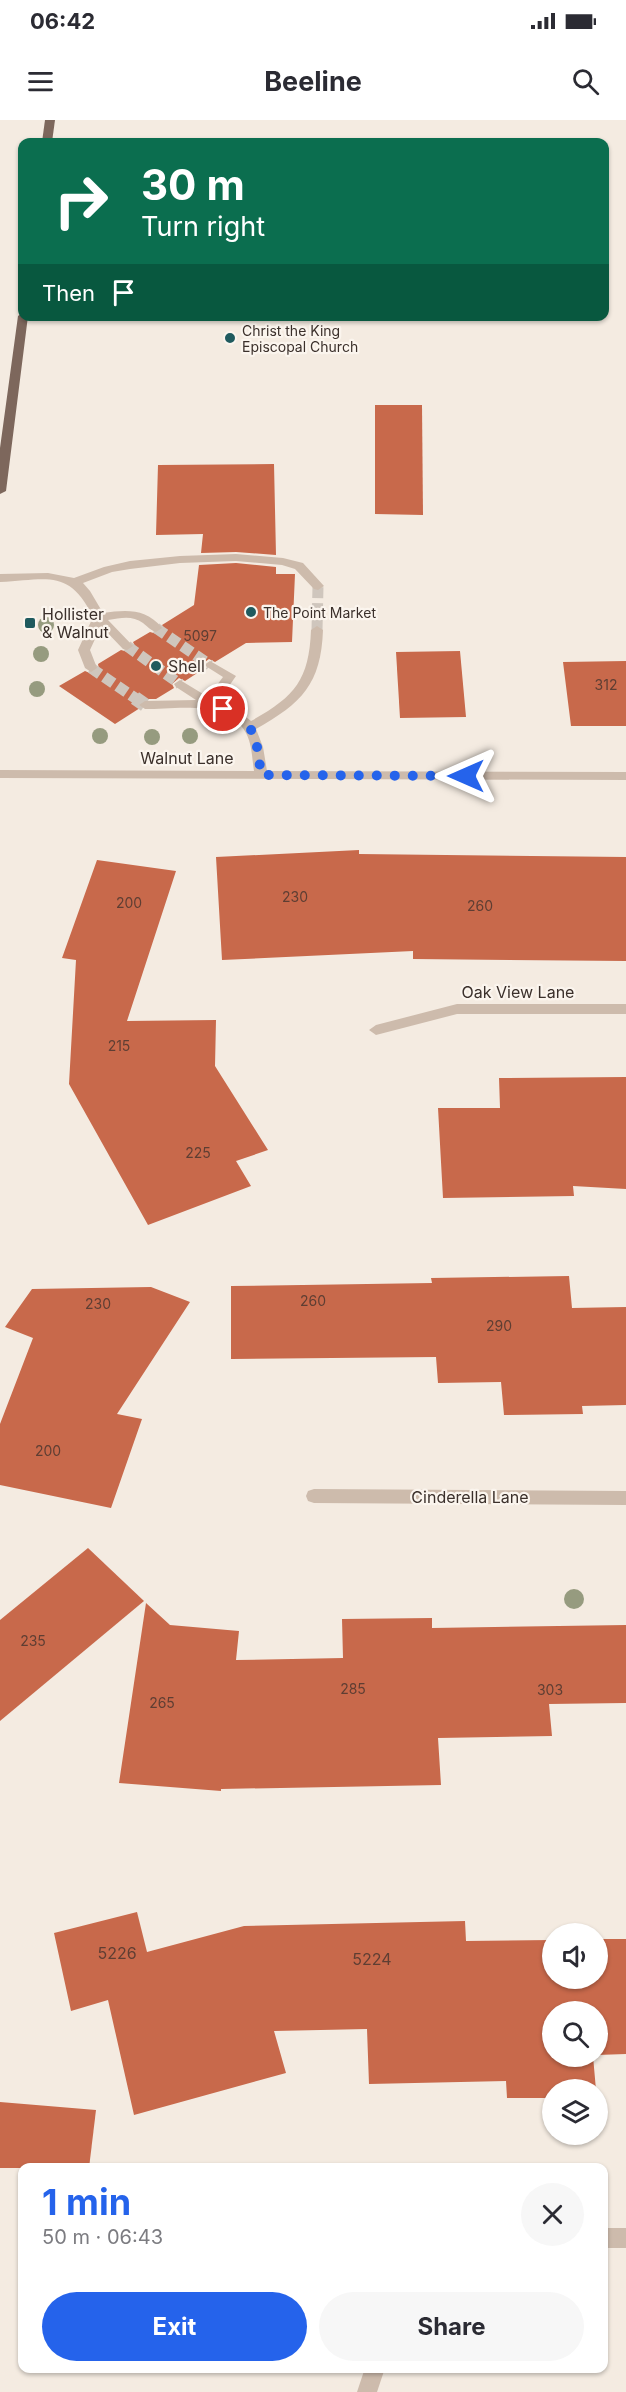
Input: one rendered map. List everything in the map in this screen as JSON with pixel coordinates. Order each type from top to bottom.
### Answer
[{"type":"main road","points":[[47,138],[50,120]]},
{"type":"main road","points":[[0,491],[22,321]]},
{"type":"street","points":[[0,578],[53,578],[74,582],[111,568],[201,559],[259,559],[287,561],[302,567],[318,586]]},
{"type":"street","points":[[74,582],[87,594],[99,617],[127,646]]},
{"type":"street","points":[[99,617],[135,613],[144,616],[156,628]]},
{"type":"street","points":[[90,668],[84,650],[99,617]]},
{"type":"street","points":[[250,727],[279,711],[303,691],[314,668],[317,630]]},
{"type":"street","points":[[210,665],[230,676],[210,704]]},
{"type":"street","points":[[180,684],[210,704],[236,713],[253,730],[261,775]]},
{"type":"street","points":[[146,705],[210,704]]},
{"type":"street","name":"Walnut Lane","points":[[0,774],[626,777]]},
{"type":"street","name":"Oak View Lane","points":[[376,1030],[457,1009],[626,1009]]},
{"type":"street","name":"Cinderella Lane","points":[[314,1496],[626,1498]]},
{"type":"street","points":[[608,2238],[626,2238]]},
{"type":"street","points":[[367,2392],[373,2373]]},
{"type":"building","points":[[375,405],[422,405],[423,515],[375,514]]},
{"type":"building","points":[[274,464],[276,555],[236,552],[201,553],[203,534],[156,535],[158,465]]},
{"type":"building","points":[[236,563],[276,567],[276,574],[295,574],[292,642],[246,643],[215,662],[209,659],[202,664],[205,668],[185,681],[179,678],[172,684],[174,688],[156,699],[144,699],[137,704],[140,708],[115,724],[59,686],[85,671],[92,674],[99,669],[98,664],[121,650],[128,652],[135,646],[133,642],[150,632],[157,634],[164,628],[162,625],[194,605],[199,565]]},
{"type":"building","points":[[460,651],[466,717],[400,718],[396,652]]},
{"type":"building","points":[[626,661],[626,726],[571,726],[563,662]]},
{"type":"building","points":[[359,850],[359,854],[626,857],[626,961],[413,959],[413,951],[222,960],[216,857]]},
{"type":"building","points":[[97,860],[176,871],[127,1021],[216,1020],[215,1066],[268,1150],[236,1161],[251,1186],[148,1225],[69,1084],[76,960],[62,958]]},
{"type":"building","points":[[626,1077],[626,1189],[573,1186],[574,1196],[443,1198],[438,1108],[500,1108],[499,1078]]},
{"type":"building","points":[[569,1276],[572,1308],[626,1307],[626,1405],[582,1406],[583,1414],[504,1415],[501,1382],[438,1383],[436,1357],[231,1359],[231,1286],[432,1283],[431,1278]]},
{"type":"building","points":[[151,1287],[190,1302],[117,1414],[142,1419],[111,1508],[0,1485],[0,1424],[33,1338],[5,1327],[32,1289]]},
{"type":"building","points":[[88,1548],[144,1601],[0,1721],[0,1620]]},
{"type":"building","points":[[146,1603],[170,1625],[239,1631],[236,1660],[343,1658],[342,1619],[432,1618],[432,1628],[626,1625],[626,1703],[549,1704],[552,1736],[438,1738],[441,1785],[221,1789],[221,1791],[119,1783]]},
{"type":"building","points":[[137,1912],[147,1952],[244,1926],[465,1921],[466,1941],[542,1940],[542,1989],[608,1989],[608,1939],[626,1939],[626,2054],[608,2055],[608,2001],[542,2001],[542,2067],[594,2067],[595,2079],[542,2079],[542,2098],[507,2098],[506,2081],[369,2084],[367,2029],[274,2031],[286,2073],[134,2115],[108,2000],[71,2011],[54,1933]]},
{"type":"building","points":[[0,2102],[96,2110],[90,2163],[18,2163],[18,2168],[0,2168]]},
{"type":"tunnel","points":[[317,630],[318,586]]},
{"type":"tunnel","points":[[156,628],[210,665]]},
{"type":"tunnel","points":[[127,646],[180,684]]},
{"type":"tunnel","points":[[91,668],[138,700]]},
{"type":"tunnel","points":[[135,698],[145,705]]},
{"type":"place","name":"Christ the King Episcopal Church","points":[[230,338]]},
{"type":"place","name":"The Point Market","points":[[251,612]]},
{"type":"place","name":"Hollister & Walnut","points":[[30,623]]},
{"type":"place","name":"Shell","points":[[156,666]]},
{"type":"route","points":[[223,709],[236,713],[253,730],[261,775],[466,776]]}]
